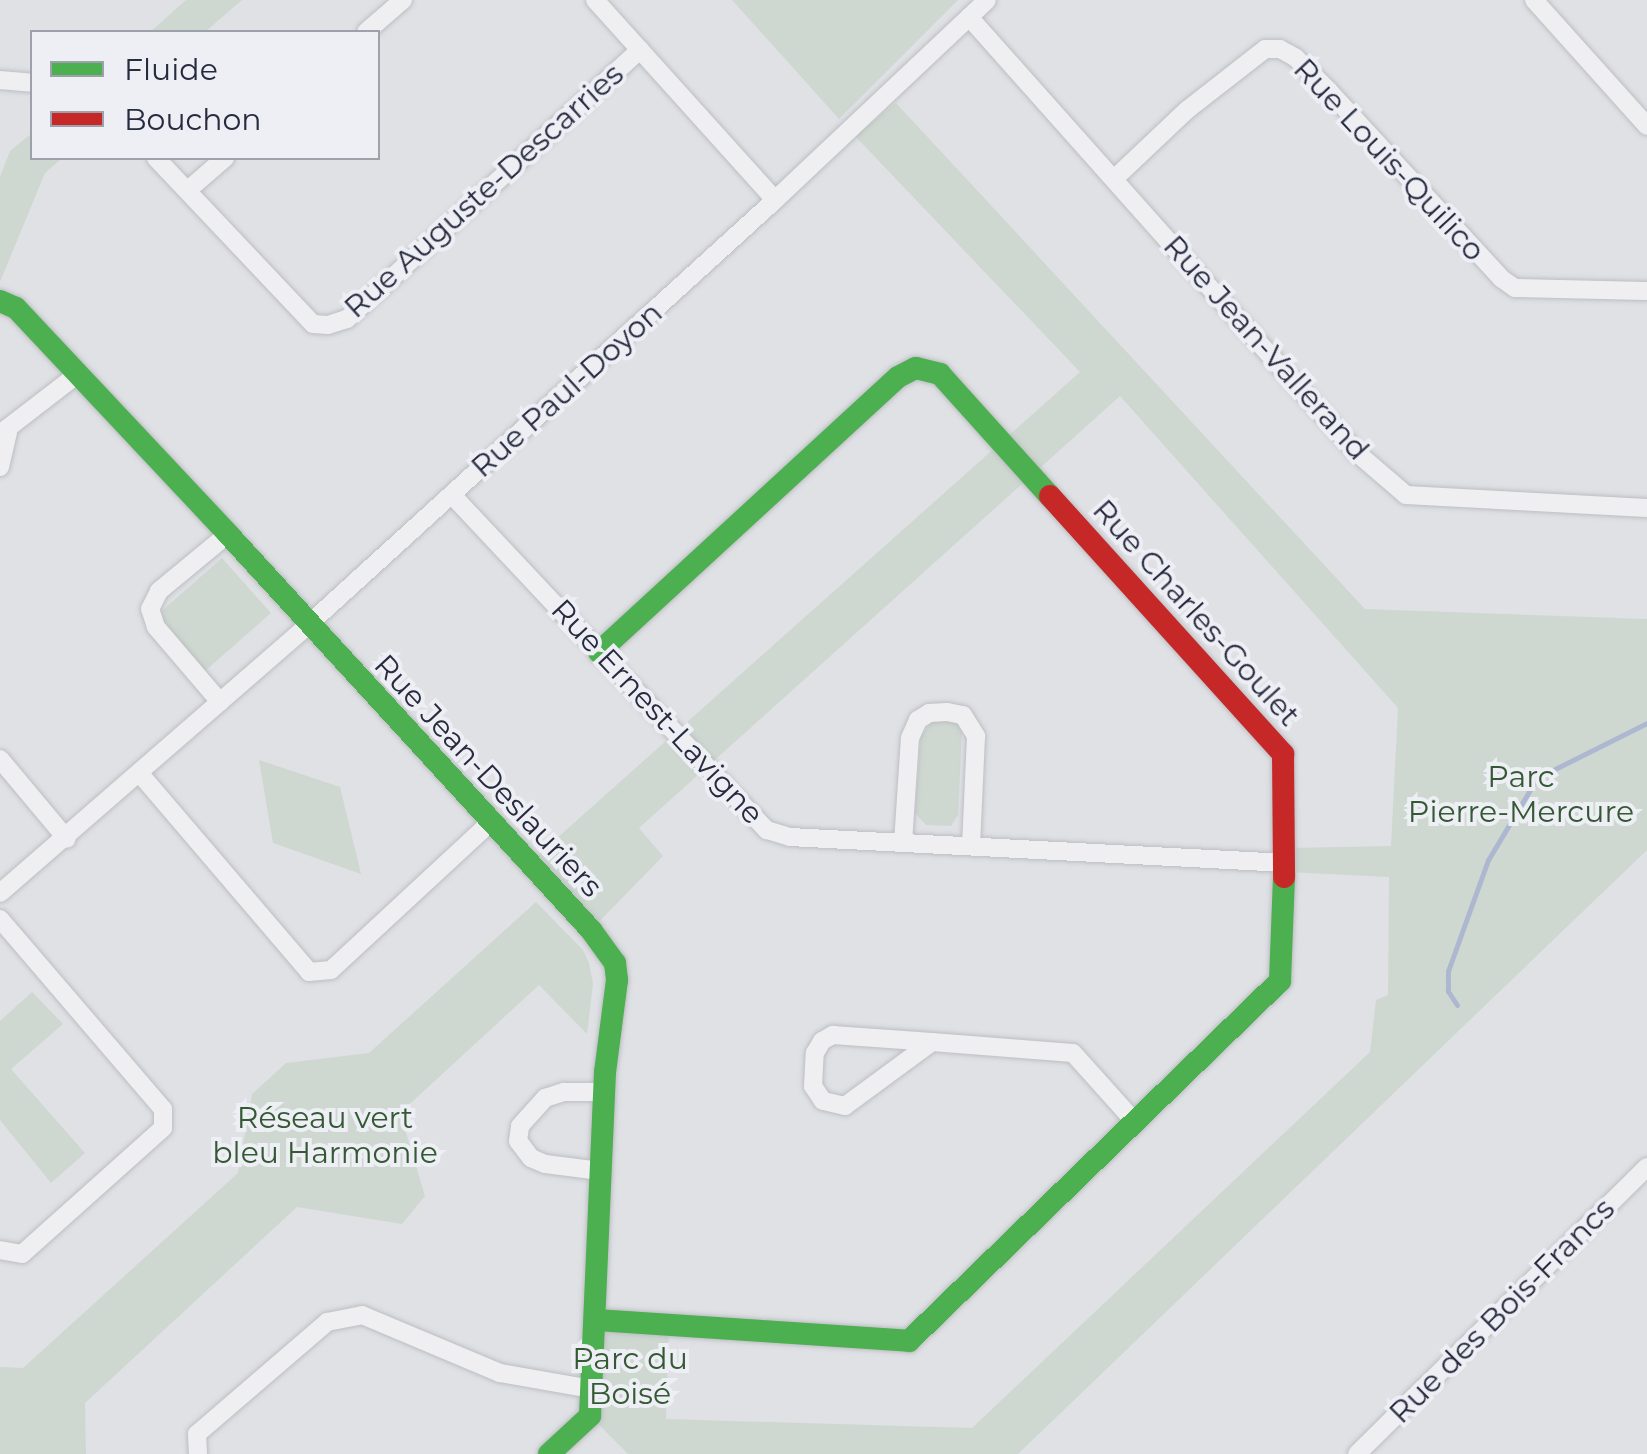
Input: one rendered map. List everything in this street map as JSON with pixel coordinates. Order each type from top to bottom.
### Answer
[{"type":"street","points":[[368,30],[403,0]]},
{"type":"street","points":[[596,0],[776,200]]},
{"type":"street","name":"Rue Paul-Doyon","points":[[0,893],[68,839],[308,626],[776,200],[987,0]]},
{"type":"street","points":[[1534,0],[1647,126]]},
{"type":"street","name":"Rue Jean-Vallerand","points":[[969,18],[1356,452],[1406,495],[1647,508]]},
{"type":"street","name":"Rue Louis-Quilico","points":[[1114,179],[1187,110],[1265,49],[1280,49],[1296,58],[1329,92],[1502,280],[1515,288],[1647,291]]},
{"type":"street","name":"Rue Auguste-Descarries","points":[[158,160],[313,324],[328,325],[347,319],[640,50]]},
{"type":"street","points":[[0,80],[30,82]]},
{"type":"street","points":[[188,190],[223,160]]},
{"type":"street","name":"Rue Jean-Deslauriers","points":[[0,301],[16,308],[228,534],[308,626],[591,930],[615,964],[618,980],[604,1092],[590,1416],[549,1454]]},
{"type":"street","name":"Rue Charles-Goulet","points":[[596,1320],[908,1340],[1280,981],[1285,863],[1283,754],[940,374],[929,369],[916,368],[898,377],[599,652]]},
{"type":"street","points":[[0,467],[4,432],[78,374]]},
{"type":"street","name":"Rue Ernest-Lavigne","points":[[452,495],[767,830],[790,837],[1285,863]]},
{"type":"street","points":[[220,702],[156,626],[150,609],[160,592],[228,534]]},
{"type":"street","points":[[904,843],[910,738],[918,720],[929,713],[947,712],[963,716],[976,736],[970,846]]},
{"type":"street","points":[[0,758],[68,839]]},
{"type":"street","points":[[141,774],[310,972],[331,970],[491,822]]},
{"type":"street","points":[[0,918],[163,1109],[163,1128],[22,1254],[0,1250]]},
{"type":"street","points":[[932,1042],[845,1106],[831,1106],[814,1086],[815,1052],[833,1035],[932,1042],[1072,1052],[1135,1122]]},
{"type":"street","points":[[600,1171],[545,1164],[531,1158],[518,1141],[520,1126],[545,1098],[564,1092],[604,1092]]},
{"type":"street","name":"Rue des Bois-Francs","points":[[1357,1454],[1647,1167]]},
{"type":"street","points":[[198,1454],[196,1434],[327,1322],[362,1315],[500,1373],[592,1389]]},
{"type":"green space","points":[[186,0],[242,0],[207,30],[152,30]]},
{"type":"green space","points":[[732,0],[958,0],[839,119]]},
{"type":"green space","points":[[896,103],[1365,609],[1647,619],[1647,850],[1018,1454],[628,1454],[590,1416],[596,1320],[669,1325],[666,1419],[972,1428],[1370,1052],[1376,1000],[1388,995],[1389,877],[1288,872],[1289,848],[1391,846],[1398,708],[1120,396],[639,828],[663,856],[591,930],[529,863],[1080,372],[855,136]]},
{"type":"green space","points":[[30,135],[30,160],[60,160],[45,173],[0,282],[0,177],[10,151]]},
{"type":"green space","points":[[222,558],[271,613],[205,671],[156,616]]},
{"type":"green space","points":[[933,720],[954,720],[962,732],[958,815],[951,826],[926,825],[915,813],[921,736]]},
{"type":"green space","points":[[259,760],[340,787],[361,874],[273,843]]},
{"type":"green space","name":"Réseau vert bleu Harmonie","points":[[536,902],[583,950],[589,963],[593,984],[587,1034],[539,985],[400,1113],[425,1196],[402,1224],[297,1207],[85,1403],[86,1454],[0,1454],[0,1367],[23,1368],[238,1173],[252,1094],[286,1063],[369,1053]]},
{"type":"green space","points":[[32,992],[63,1024],[11,1069],[85,1153],[51,1183],[0,1120],[0,1021]]},
{"type":"waterway","points":[[1457,1005],[1448,991],[1448,971],[1488,860],[1537,778],[1647,723]]},
{"type":"traffic: fast","points":[[0,301],[16,308],[228,534],[591,930],[615,963],[617,980],[605,1072],[590,1416],[549,1454]]},
{"type":"traffic: fast","points":[[599,652],[898,377],[916,368],[940,374],[1050,496]]},
{"type":"traffic: fast","points":[[596,1320],[909,1341],[1280,981],[1284,877]]},
{"type":"traffic: jam","points":[[1050,496],[1283,754],[1284,877]]},
{"type":"park label","name":"Parc Pierre-Mercure","points":[[1521,794]]},
{"type":"park label","name":"Parc du Boisé","points":[[630,1376]]}]
